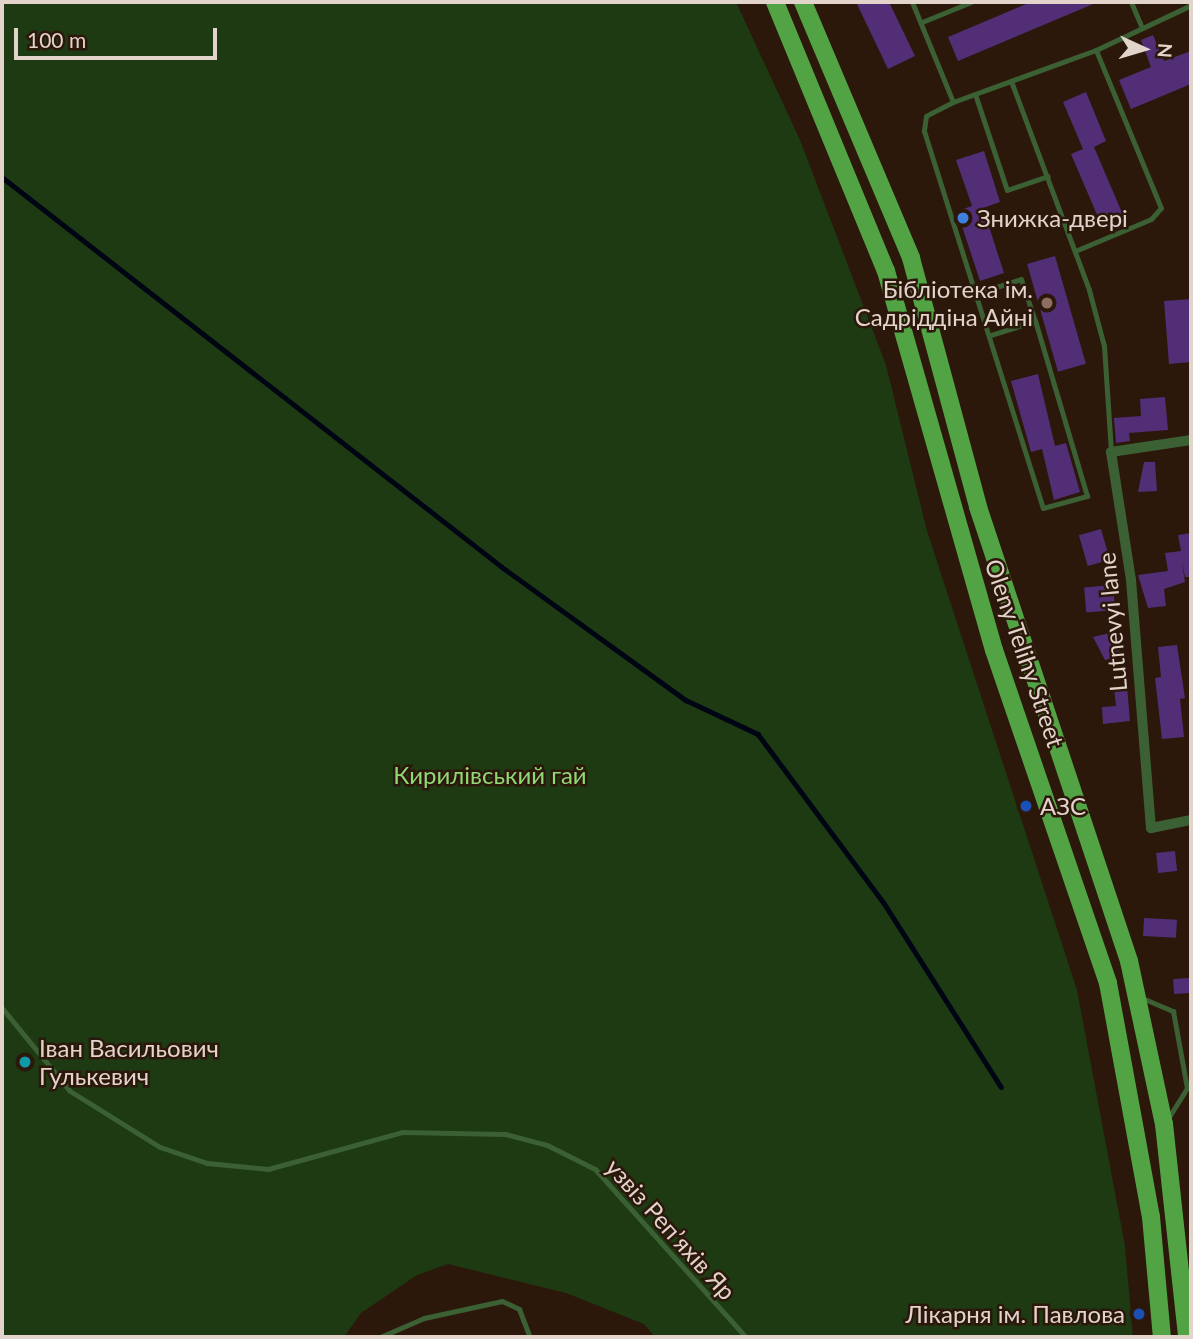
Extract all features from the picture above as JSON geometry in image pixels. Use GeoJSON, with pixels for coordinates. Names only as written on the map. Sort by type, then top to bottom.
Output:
{"type":"FeatureCollection","features":[{"type":"Feature","properties":{"kind":"main road","name":"Oleny Telihy Street"},"geometry":{"type":"LineString","coordinates":[[775,2],[886,271],[994,650],[1108,983],[1144,1166],[1162,1337]]}},
{"type":"Feature","properties":{"kind":"main road","name":"Oleny Telihy Street"},"geometry":{"type":"LineString","coordinates":[[803,2],[911,258],[978,507],[1138,996],[1164,1124],[1187,1337]]}},
{"type":"Feature","properties":{"kind":"street"},"geometry":{"type":"LineString","coordinates":[[1111,453],[1191,439]]}},
{"type":"Feature","properties":{"kind":"street","name":"Lutnevyi lane"},"geometry":{"type":"LineString","coordinates":[[1111,453],[1131,580],[1151,828],[1191,820]]}},
{"type":"Feature","properties":{"kind":"lane"},"geometry":{"type":"LineString","coordinates":[[912,2],[953,102]]}},
{"type":"Feature","properties":{"kind":"lane"},"geometry":{"type":"LineString","coordinates":[[922,22],[971,2]]}},
{"type":"Feature","properties":{"kind":"lane"},"geometry":{"type":"LineString","coordinates":[[1131,2],[1141,25]]}},
{"type":"Feature","properties":{"kind":"lane"},"geometry":{"type":"LineString","coordinates":[[978,293],[1021,279],[1087,496],[1043,508],[978,293],[922,124],[953,102],[1096,50],[1141,25],[1191,5]]}},
{"type":"Feature","properties":{"kind":"lane"},"geometry":{"type":"LineString","coordinates":[[1075,251],[1151,219],[1161,208],[1096,50]]}},
{"type":"Feature","properties":{"kind":"lane"},"geometry":{"type":"LineString","coordinates":[[1011,81],[1075,251],[1104,346],[1111,453]]}},
{"type":"Feature","properties":{"kind":"lane"},"geometry":{"type":"LineString","coordinates":[[975,94],[1007,190],[1048,176]]}},
{"type":"Feature","properties":{"kind":"lane"},"geometry":{"type":"LineString","coordinates":[[991,335],[1035,321]]}},
{"type":"Feature","properties":{"kind":"lane"},"geometry":{"type":"LineString","coordinates":[[1138,996],[1173,1011],[1186,1088],[1164,1124]]}},
{"type":"Feature","properties":{"kind":"lane","name":"узвіз Репʼяхів Яр"},"geometry":{"type":"LineString","coordinates":[[2,1008],[70,1091],[160,1147],[207,1163],[268,1169],[402,1132],[505,1134],[547,1145],[595,1169],[746,1337]]}},
{"type":"Feature","properties":{"kind":"lane"},"geometry":{"type":"LineString","coordinates":[[380,1337],[424,1318],[502,1301],[519,1309],[530,1337]]}},
{"type":"Feature","properties":{"kind":"green space","name":"Кирилівський гай"},"geometry":{"type":"Polygon","coordinates":[[[2,2],[736,2],[800,140],[886,365],[927,531],[1077,990],[1125,1246],[1133,1337],[655,1337],[644,1324],[566,1293],[448,1264],[417,1275],[361,1313],[344,1337],[2,1337],[2,2]]]}},
{"type":"Feature","properties":{"kind":"building"},"geometry":{"type":"Polygon","coordinates":[[[856,2],[889,2],[915,56],[888,69],[856,2]]]}},
{"type":"Feature","properties":{"kind":"building"},"geometry":{"type":"Polygon","coordinates":[[[1031,2],[1098,2],[958,61],[948,37],[1031,2]]]}},
{"type":"Feature","properties":{"kind":"building"},"geometry":{"type":"Polygon","coordinates":[[[1153,35],[1164,61],[1191,51],[1191,84],[1131,109],[1119,80],[1151,67],[1141,40],[1153,35]]]}},
{"type":"Feature","properties":{"kind":"building"},"geometry":{"type":"Polygon","coordinates":[[[1086,92],[1106,141],[1094,147],[1123,215],[1101,224],[1071,154],[1083,149],[1063,102],[1086,92]]]}},
{"type":"Feature","properties":{"kind":"building"},"geometry":{"type":"Polygon","coordinates":[[[984,151],[1000,202],[983,208],[1004,273],[980,281],[957,211],[972,206],[956,160],[984,151]]]}},
{"type":"Feature","properties":{"kind":"building"},"geometry":{"type":"Polygon","coordinates":[[[1055,256],[1086,364],[1058,372],[1027,264],[1055,256]]]}},
{"type":"Feature","properties":{"kind":"building"},"geometry":{"type":"Polygon","coordinates":[[[1191,299],[1191,362],[1169,364],[1164,301],[1191,299]]]}},
{"type":"Feature","properties":{"kind":"building"},"geometry":{"type":"Polygon","coordinates":[[[1038,374],[1055,446],[1066,443],[1080,492],[1054,500],[1042,449],[1031,452],[1011,381],[1038,374]]]}},
{"type":"Feature","properties":{"kind":"building"},"geometry":{"type":"Polygon","coordinates":[[[1165,397],[1168,430],[1129,433],[1130,441],[1116,443],[1114,418],[1141,416],[1140,399],[1165,397]]]}},
{"type":"Feature","properties":{"kind":"building"},"geometry":{"type":"Polygon","coordinates":[[[1144,462],[1155,462],[1157,491],[1138,492],[1144,462]]]}},
{"type":"Feature","properties":{"kind":"building"},"geometry":{"type":"Polygon","coordinates":[[[1101,529],[1110,560],[1088,566],[1079,535],[1101,529]]]}},
{"type":"Feature","properties":{"kind":"building"},"geometry":{"type":"Polygon","coordinates":[[[1191,533],[1191,577],[1185,577],[1182,562],[1185,582],[1164,589],[1166,606],[1148,608],[1138,575],[1168,571],[1165,553],[1181,551],[1178,535],[1191,533]]]}},
{"type":"Feature","properties":{"kind":"building"},"geometry":{"type":"Polygon","coordinates":[[[1113,585],[1115,610],[1086,612],[1084,588],[1113,585]]]}},
{"type":"Feature","properties":{"kind":"building"},"geometry":{"type":"Polygon","coordinates":[[[1114,632],[1121,656],[1105,660],[1093,637],[1114,632]]]}},
{"type":"Feature","properties":{"kind":"building"},"geometry":{"type":"Polygon","coordinates":[[[1177,645],[1185,698],[1180,699],[1184,737],[1162,739],[1155,678],[1161,677],[1158,647],[1177,645]]]}},
{"type":"Feature","properties":{"kind":"building"},"geometry":{"type":"Polygon","coordinates":[[[1127,687],[1130,721],[1103,724],[1102,707],[1116,706],[1114,688],[1127,687]]]}},
{"type":"Feature","properties":{"kind":"building"},"geometry":{"type":"Polygon","coordinates":[[[1175,851],[1177,871],[1158,873],[1156,853],[1175,851]]]}},
{"type":"Feature","properties":{"kind":"building"},"geometry":{"type":"Polygon","coordinates":[[[1144,918],[1177,920],[1176,938],[1143,936],[1144,918]]]}},
{"type":"Feature","properties":{"kind":"building"},"geometry":{"type":"Polygon","coordinates":[[[1189,978],[1190,993],[1174,994],[1173,979],[1189,978]]]}},
{"type":"Feature","properties":{"kind":"waterway"},"geometry":{"type":"LineString","coordinates":[[2,177],[502,567],[686,700],[758,734],[884,903],[1001,1087]]}},
{"type":"Feature","properties":{"kind":"place","name":"Знижка-двері"},"geometry":{"type":"Point","coordinates":[963,218]}},
{"type":"Feature","properties":{"kind":"place","name":"Бібліотека ім. Садріддіна Айні"},"geometry":{"type":"Point","coordinates":[1047,303]}},
{"type":"Feature","properties":{"kind":"place","name":"АЗС"},"geometry":{"type":"Point","coordinates":[1026,806]}},
{"type":"Feature","properties":{"kind":"place","name":"Іван Васильович Гулькевич"},"geometry":{"type":"Point","coordinates":[25,1062]}},
{"type":"Feature","properties":{"kind":"place","name":"Лікарня ім. Павлова"},"geometry":{"type":"Point","coordinates":[1139,1314]}}]}
